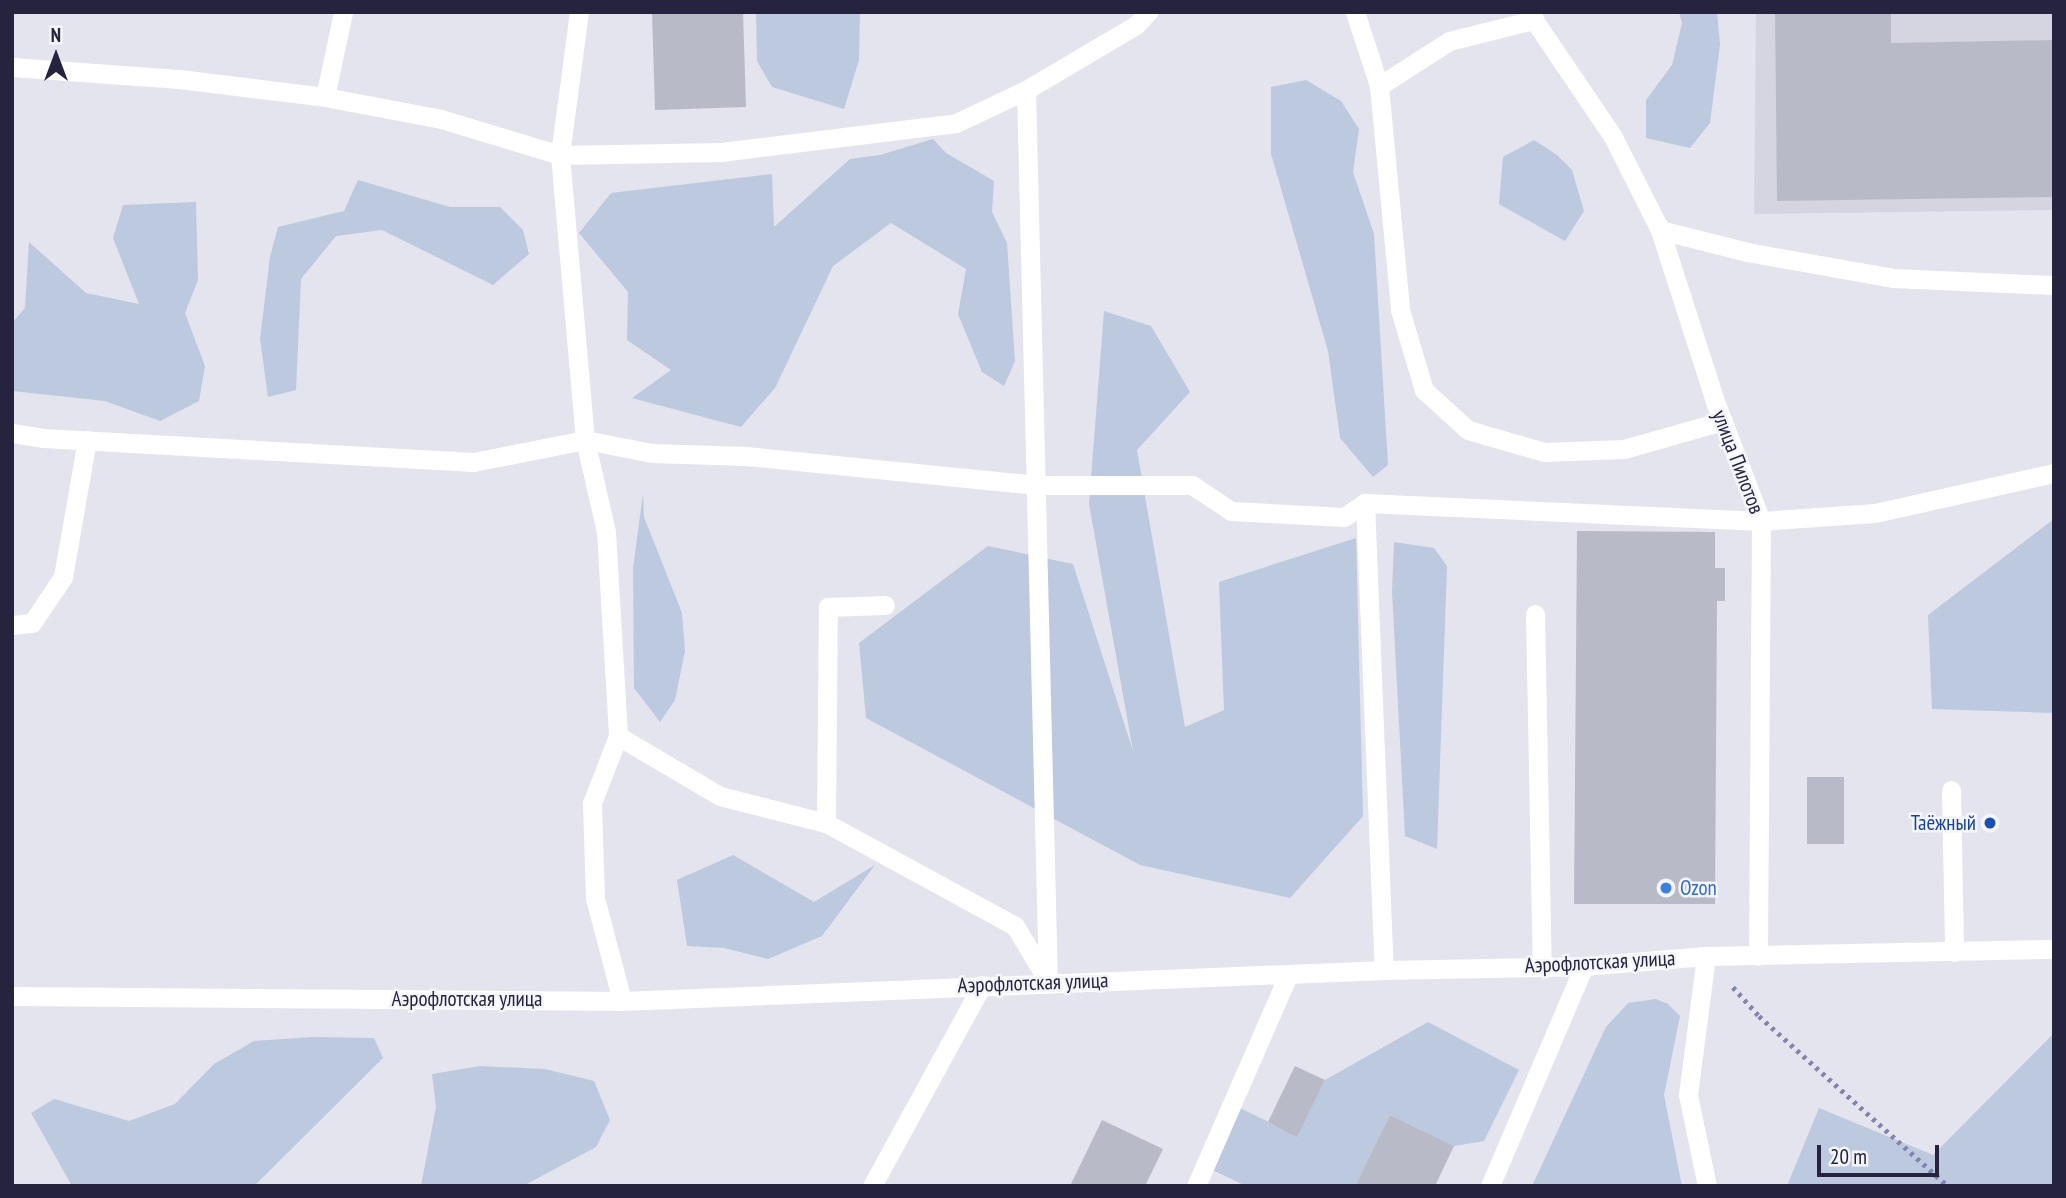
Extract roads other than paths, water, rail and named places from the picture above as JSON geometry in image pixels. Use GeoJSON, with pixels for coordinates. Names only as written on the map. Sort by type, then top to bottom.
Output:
{"type":"FeatureCollection","features":[{"type":"Feature","properties":{"kind":"street"},"geometry":{"type":"LineString","coordinates":[[325,97],[343,12]]}},
{"type":"Feature","properties":{"kind":"street"},"geometry":{"type":"LineString","coordinates":[[579,12],[559,155],[585,440],[606,532],[618,736],[592,803],[594,898],[622,1001]]}},
{"type":"Feature","properties":{"kind":"street"},"geometry":{"type":"LineString","coordinates":[[12,67],[179,79],[325,97],[441,119],[559,155],[721,152],[957,123],[1026,90],[1136,25],[1148,12]]}},
{"type":"Feature","properties":{"kind":"street"},"geometry":{"type":"LineString","coordinates":[[1355,12],[1379,86],[1400,310],[1424,390],[1468,430],[1544,452],[1624,449],[1723,421]]}},
{"type":"Feature","properties":{"kind":"street"},"geometry":{"type":"LineString","coordinates":[[1379,86],[1449,41],[1529,15]]}},
{"type":"Feature","properties":{"kind":"street","name":"улица Пилотов"},"geometry":{"type":"LineString","coordinates":[[1529,15],[1612,135],[1660,229],[1723,421],[1760,521],[1758,956]]}},
{"type":"Feature","properties":{"kind":"street"},"geometry":{"type":"LineString","coordinates":[[1026,90],[1048,982]]}},
{"type":"Feature","properties":{"kind":"street"},"geometry":{"type":"LineString","coordinates":[[1660,229],[1747,252],[1893,278],[2054,285]]}},
{"type":"Feature","properties":{"kind":"street"},"geometry":{"type":"LineString","coordinates":[[12,433],[87,440],[473,463],[585,440],[652,453],[746,456],[1037,485],[1192,485],[1231,511],[1344,517],[1365,503],[1760,521],[1875,513],[2054,473]]}},
{"type":"Feature","properties":{"kind":"street"},"geometry":{"type":"LineString","coordinates":[[12,625],[32,623],[63,577],[87,440]]}},
{"type":"Feature","properties":{"kind":"street"},"geometry":{"type":"LineString","coordinates":[[1365,503],[1384,970]]}},
{"type":"Feature","properties":{"kind":"street"},"geometry":{"type":"LineString","coordinates":[[826,823],[828,607],[886,606]]}},
{"type":"Feature","properties":{"kind":"street"},"geometry":{"type":"LineString","coordinates":[[1535,614],[1542,967]]}},
{"type":"Feature","properties":{"kind":"street"},"geometry":{"type":"LineString","coordinates":[[618,736],[720,796],[826,823],[1015,926],[1048,982]]}},
{"type":"Feature","properties":{"kind":"street"},"geometry":{"type":"LineString","coordinates":[[1951,790],[1954,952]]}},
{"type":"Feature","properties":{"kind":"street","name":"Аэрофлотская улица"},"geometry":{"type":"LineString","coordinates":[[12,996],[622,1001],[1048,982],[1584,966],[1706,956],[2054,949]]}},
{"type":"Feature","properties":{"kind":"street"},"geometry":{"type":"LineString","coordinates":[[1706,956],[1688,1095],[1707,1186]]}},
{"type":"Feature","properties":{"kind":"street"},"geometry":{"type":"LineString","coordinates":[[1490,1186],[1584,966]]}},
{"type":"Feature","properties":{"kind":"street"},"geometry":{"type":"LineString","coordinates":[[1196,1186],[1288,975]]}},
{"type":"Feature","properties":{"kind":"street"},"geometry":{"type":"LineString","coordinates":[[872,1186],[982,985]]}},
{"type":"Feature","properties":{"kind":"place","name":"Таёжный"},"geometry":{"type":"Point","coordinates":[1990,823]}},
{"type":"Feature","properties":{"kind":"place","name":"Ozon"},"geometry":{"type":"Point","coordinates":[1666,888]}}]}
